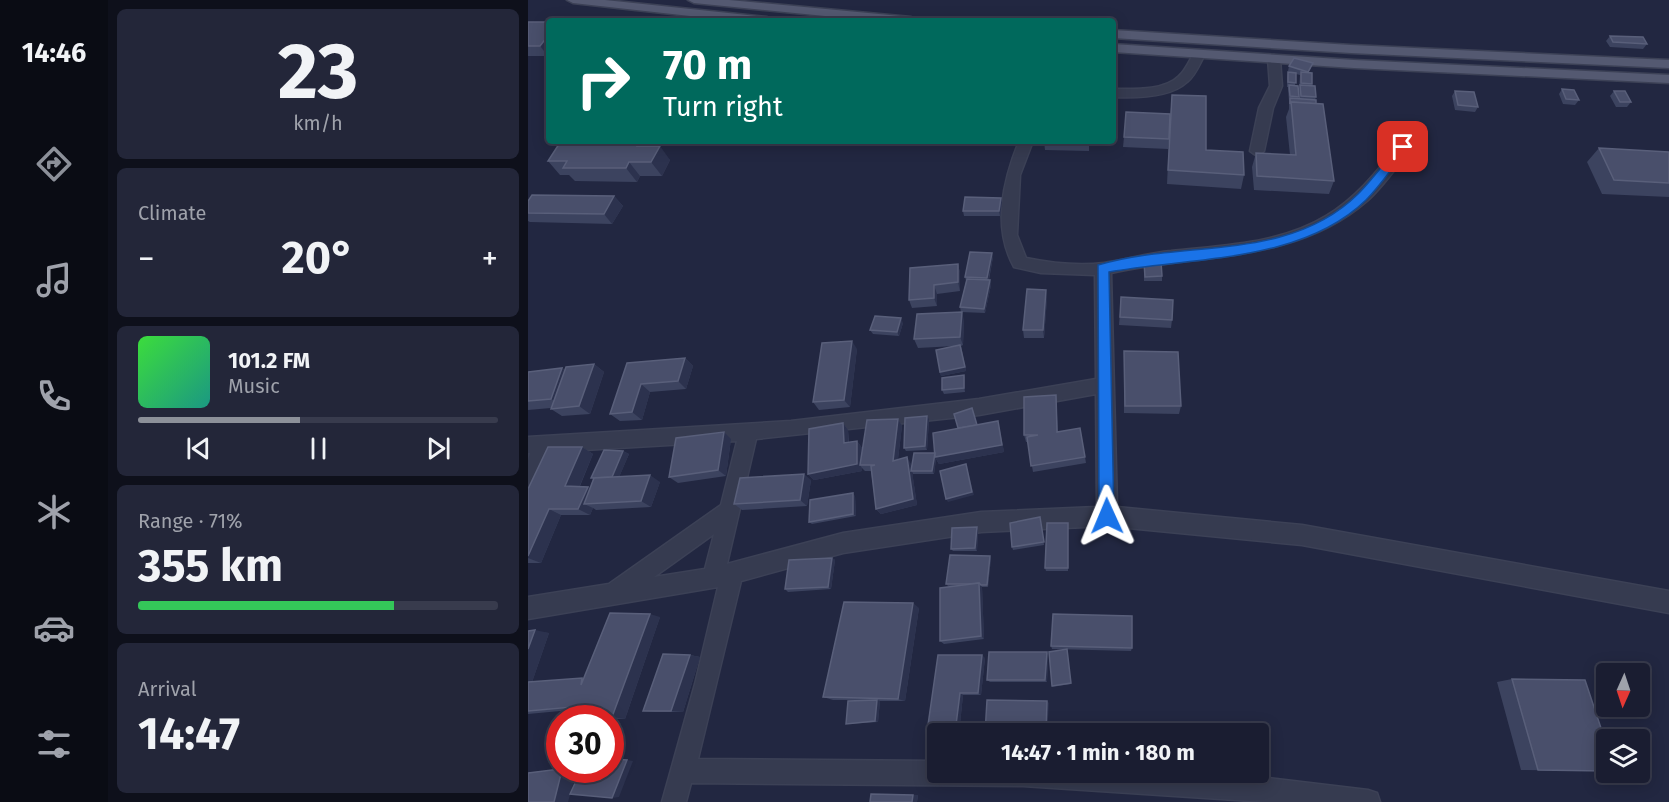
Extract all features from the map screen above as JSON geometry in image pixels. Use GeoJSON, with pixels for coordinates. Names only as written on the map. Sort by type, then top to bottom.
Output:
{"type":"FeatureCollection","features":[{"type":"Feature","properties":{"kind":"main road"},"geometry":{"type":"LineString","coordinates":[[573,0],[739,18]]}},
{"type":"Feature","properties":{"kind":"main road"},"geometry":{"type":"LineString","coordinates":[[694,0],[880,18]]}},
{"type":"Feature","properties":{"kind":"main road"},"geometry":{"type":"LineString","coordinates":[[1116,34],[1351,50],[1669,64]]}},
{"type":"Feature","properties":{"kind":"main road"},"geometry":{"type":"LineString","coordinates":[[1116,48],[1274,59],[1669,79]]}},
{"type":"Feature","properties":{"kind":"street"},"geometry":{"type":"LineString","coordinates":[[1116,93],[1127,94],[1161,88],[1184,80],[1199,54]]}},
{"type":"Feature","properties":{"kind":"street"},"geometry":{"type":"LineString","coordinates":[[1257,151],[1266,108],[1276,86],[1274,59]]}},
{"type":"Feature","properties":{"kind":"street"},"geometry":{"type":"LineString","coordinates":[[1025,144],[1013,175],[1009,235],[1020,262],[1041,267],[1103,269],[1146,261],[1242,250],[1305,233],[1334,218],[1362,197],[1417,131]]}},
{"type":"Feature","properties":{"kind":"street"},"geometry":{"type":"LineString","coordinates":[[1103,269],[1107,516]]}},
{"type":"Feature","properties":{"kind":"street"},"geometry":{"type":"LineString","coordinates":[[528,489],[535,445],[791,429],[944,412],[1034,399],[1105,385]]}},
{"type":"Feature","properties":{"kind":"street"},"geometry":{"type":"LineString","coordinates":[[674,802],[706,684],[730,510],[750,431]]}},
{"type":"Feature","properties":{"kind":"street"},"geometry":{"type":"LineString","coordinates":[[612,595],[730,510]]}},
{"type":"Feature","properties":{"kind":"street"},"geometry":{"type":"LineString","coordinates":[[528,608],[722,576],[843,543],[981,522],[1107,516],[1302,534],[1669,602]]}},
{"type":"Feature","properties":{"kind":"street"},"geometry":{"type":"LineString","coordinates":[[682,771],[1023,774],[1368,802]]}},
{"type":"Feature","properties":{"kind":"building"},"geometry":{"type":"Polygon","coordinates":[[[528,22],[546,22],[546,38],[540,46],[528,46],[528,22]]]}},
{"type":"Feature","properties":{"kind":"building"},"geometry":{"type":"Polygon","coordinates":[[[1610,36],[1643,37],[1647,44],[1613,42],[1610,36]]]}},
{"type":"Feature","properties":{"kind":"building"},"geometry":{"type":"Polygon","coordinates":[[[1294,58],[1313,63],[1308,72],[1289,66],[1294,58]]]}},
{"type":"Feature","properties":{"kind":"building"},"geometry":{"type":"Polygon","coordinates":[[[1288,72],[1296,73],[1296,83],[1288,82],[1288,72]]]}},
{"type":"Feature","properties":{"kind":"building"},"geometry":{"type":"Polygon","coordinates":[[[1301,72],[1312,73],[1312,84],[1301,83],[1301,72]]]}},
{"type":"Feature","properties":{"kind":"building"},"geometry":{"type":"Polygon","coordinates":[[[1289,85],[1298,86],[1299,97],[1290,96],[1289,85]]]}},
{"type":"Feature","properties":{"kind":"building"},"geometry":{"type":"Polygon","coordinates":[[[1300,85],[1315,86],[1316,97],[1301,96],[1300,85]]]}},
{"type":"Feature","properties":{"kind":"building"},"geometry":{"type":"Polygon","coordinates":[[[1562,89],[1574,90],[1579,100],[1566,99],[1562,89]]]}},
{"type":"Feature","properties":{"kind":"building"},"geometry":{"type":"Polygon","coordinates":[[[1455,91],[1474,92],[1478,107],[1458,105],[1455,91]]]}},
{"type":"Feature","properties":{"kind":"building"},"geometry":{"type":"Polygon","coordinates":[[[1614,91],[1625,91],[1631,102],[1620,102],[1614,91]]]}},
{"type":"Feature","properties":{"kind":"building"},"geometry":{"type":"Polygon","coordinates":[[[1172,95],[1206,96],[1206,150],[1243,152],[1244,175],[1168,170],[1172,95]]]}},
{"type":"Feature","properties":{"kind":"building"},"geometry":{"type":"Polygon","coordinates":[[[1290,98],[1316,100],[1316,104],[1291,102],[1290,104],[1290,98]]]}},
{"type":"Feature","properties":{"kind":"building"},"geometry":{"type":"Polygon","coordinates":[[[1291,102],[1323,104],[1334,181],[1257,176],[1256,153],[1296,155],[1291,102]]]}},
{"type":"Feature","properties":{"kind":"building"},"geometry":{"type":"Polygon","coordinates":[[[1126,112],[1170,114],[1169,139],[1124,137],[1126,112]]]}},
{"type":"Feature","properties":{"kind":"building"},"geometry":{"type":"Polygon","coordinates":[[[559,144],[660,146],[651,162],[629,162],[626,168],[563,168],[567,161],[548,161],[559,144]]]}},
{"type":"Feature","properties":{"kind":"building"},"geometry":{"type":"Polygon","coordinates":[[[1599,148],[1669,152],[1669,183],[1614,180],[1599,148]]]}},
{"type":"Feature","properties":{"kind":"building"},"geometry":{"type":"Polygon","coordinates":[[[532,195],[614,196],[604,214],[528,213],[528,201],[532,195]]]}},
{"type":"Feature","properties":{"kind":"building"},"geometry":{"type":"Polygon","coordinates":[[[965,197],[1001,198],[999,211],[963,211],[965,197]]]}},
{"type":"Feature","properties":{"kind":"building"},"geometry":{"type":"Polygon","coordinates":[[[970,252],[992,253],[987,278],[965,277],[970,252]]]}},
{"type":"Feature","properties":{"kind":"building"},"geometry":{"type":"Polygon","coordinates":[[[1144,262],[1161,262],[1162,276],[1145,277],[1144,262]]]}},
{"type":"Feature","properties":{"kind":"building"},"geometry":{"type":"Polygon","coordinates":[[[958,264],[958,282],[934,285],[934,298],[909,300],[910,268],[958,264]]]}},
{"type":"Feature","properties":{"kind":"building"},"geometry":{"type":"Polygon","coordinates":[[[967,279],[990,280],[984,309],[960,307],[967,279]]]}},
{"type":"Feature","properties":{"kind":"building"},"geometry":{"type":"Polygon","coordinates":[[[1027,289],[1046,290],[1043,330],[1023,330],[1027,289]]]}},
{"type":"Feature","properties":{"kind":"building"},"geometry":{"type":"Polygon","coordinates":[[[1121,297],[1173,300],[1172,320],[1120,317],[1121,297]]]}},
{"type":"Feature","properties":{"kind":"building"},"geometry":{"type":"Polygon","coordinates":[[[962,312],[960,337],[914,339],[917,314],[962,312]]]}},
{"type":"Feature","properties":{"kind":"building"},"geometry":{"type":"Polygon","coordinates":[[[875,316],[901,318],[897,332],[870,330],[875,316]]]}},
{"type":"Feature","properties":{"kind":"building"},"geometry":{"type":"Polygon","coordinates":[[[852,341],[844,400],[813,402],[822,343],[852,341]]]}},
{"type":"Feature","properties":{"kind":"building"},"geometry":{"type":"Polygon","coordinates":[[[960,345],[965,367],[940,372],[936,350],[960,345]]]}},
{"type":"Feature","properties":{"kind":"building"},"geometry":{"type":"Polygon","coordinates":[[[1124,351],[1178,352],[1181,406],[1125,406],[1124,351]]]}},
{"type":"Feature","properties":{"kind":"building"},"geometry":{"type":"Polygon","coordinates":[[[685,358],[678,381],[641,384],[632,412],[610,414],[627,363],[685,358]]]}},
{"type":"Feature","properties":{"kind":"building"},"geometry":{"type":"Polygon","coordinates":[[[594,364],[579,406],[551,409],[566,367],[594,364]]]}},
{"type":"Feature","properties":{"kind":"building"},"geometry":{"type":"Polygon","coordinates":[[[562,368],[551,399],[528,401],[528,372],[562,368]]]}},
{"type":"Feature","properties":{"kind":"building"},"geometry":{"type":"Polygon","coordinates":[[[964,375],[964,388],[942,390],[942,378],[964,375]]]}},
{"type":"Feature","properties":{"kind":"building"},"geometry":{"type":"Polygon","coordinates":[[[1056,395],[1057,432],[1080,428],[1085,457],[1031,466],[1027,437],[1038,435],[1024,435],[1024,397],[1056,395]]]}},
{"type":"Feature","properties":{"kind":"building"},"geometry":{"type":"Polygon","coordinates":[[[972,408],[977,425],[958,428],[954,414],[972,408]]]}},
{"type":"Feature","properties":{"kind":"building"},"geometry":{"type":"Polygon","coordinates":[[[927,416],[925,446],[904,448],[905,418],[927,416]]]}},
{"type":"Feature","properties":{"kind":"building"},"geometry":{"type":"Polygon","coordinates":[[[898,419],[893,461],[907,457],[913,499],[876,509],[871,466],[875,465],[860,465],[867,420],[898,419]]]}},
{"type":"Feature","properties":{"kind":"building"},"geometry":{"type":"Polygon","coordinates":[[[998,421],[1002,445],[935,457],[933,433],[998,421]]]}},
{"type":"Feature","properties":{"kind":"building"},"geometry":{"type":"Polygon","coordinates":[[[843,423],[844,443],[857,441],[857,464],[808,474],[809,429],[843,423]]]}},
{"type":"Feature","properties":{"kind":"building"},"geometry":{"type":"Polygon","coordinates":[[[724,432],[718,470],[669,477],[676,438],[724,432]]]}},
{"type":"Feature","properties":{"kind":"building"},"geometry":{"type":"Polygon","coordinates":[[[548,447],[582,447],[565,486],[588,487],[578,509],[549,509],[528,556],[528,489],[548,447]]]}},
{"type":"Feature","properties":{"kind":"building"},"geometry":{"type":"Polygon","coordinates":[[[604,450],[623,451],[612,477],[591,478],[604,450]]]}},
{"type":"Feature","properties":{"kind":"building"},"geometry":{"type":"Polygon","coordinates":[[[914,453],[935,453],[932,471],[911,471],[914,453]]]}},
{"type":"Feature","properties":{"kind":"building"},"geometry":{"type":"Polygon","coordinates":[[[966,464],[972,492],[946,499],[940,471],[966,464]]]}},
{"type":"Feature","properties":{"kind":"building"},"geometry":{"type":"Polygon","coordinates":[[[804,474],[800,500],[734,504],[740,478],[804,474]]]}},
{"type":"Feature","properties":{"kind":"building"},"geometry":{"type":"Polygon","coordinates":[[[650,475],[641,501],[584,504],[594,478],[650,475]]]}},
{"type":"Feature","properties":{"kind":"building"},"geometry":{"type":"Polygon","coordinates":[[[853,493],[853,514],[809,522],[810,500],[853,493]]]}},
{"type":"Feature","properties":{"kind":"building"},"geometry":{"type":"Polygon","coordinates":[[[1040,517],[1044,542],[1012,547],[1010,523],[1040,517]]]}},
{"type":"Feature","properties":{"kind":"building"},"geometry":{"type":"Polygon","coordinates":[[[1047,523],[1068,523],[1068,568],[1045,568],[1047,523]]]}},
{"type":"Feature","properties":{"kind":"building"},"geometry":{"type":"Polygon","coordinates":[[[977,527],[975,548],[951,549],[952,528],[977,527]]]}},
{"type":"Feature","properties":{"kind":"building"},"geometry":{"type":"Polygon","coordinates":[[[950,555],[990,556],[987,585],[979,583],[946,584],[950,555]]]}},
{"type":"Feature","properties":{"kind":"building"},"geometry":{"type":"Polygon","coordinates":[[[832,558],[828,587],[785,589],[789,560],[832,558]]]}},
{"type":"Feature","properties":{"kind":"building"},"geometry":{"type":"Polygon","coordinates":[[[979,583],[981,636],[940,641],[940,588],[979,583]]]}},
{"type":"Feature","properties":{"kind":"building"},"geometry":{"type":"Polygon","coordinates":[[[844,602],[913,603],[898,699],[823,697],[844,602]]]}},
{"type":"Feature","properties":{"kind":"building"},"geometry":{"type":"Polygon","coordinates":[[[610,613],[650,614],[616,705],[546,705],[546,709],[528,711],[528,682],[582,678],[581,685],[610,613]]]}},
{"type":"Feature","properties":{"kind":"building"},"geometry":{"type":"Polygon","coordinates":[[[1053,614],[1132,616],[1132,648],[1051,646],[1053,614]]]}},
{"type":"Feature","properties":{"kind":"building"},"geometry":{"type":"Polygon","coordinates":[[[535,630],[528,649],[528,631],[535,630]]]}},
{"type":"Feature","properties":{"kind":"building"},"geometry":{"type":"Polygon","coordinates":[[[1067,649],[1071,683],[1052,686],[1049,652],[1067,649]]]}},
{"type":"Feature","properties":{"kind":"building"},"geometry":{"type":"Polygon","coordinates":[[[989,652],[1047,652],[1045,680],[987,680],[989,652]]]}},
{"type":"Feature","properties":{"kind":"building"},"geometry":{"type":"Polygon","coordinates":[[[663,654],[690,655],[671,711],[643,711],[663,654]]]}},
{"type":"Feature","properties":{"kind":"building"},"geometry":{"type":"Polygon","coordinates":[[[938,655],[982,655],[978,693],[960,693],[956,723],[928,723],[938,655]]]}},
{"type":"Feature","properties":{"kind":"building"},"geometry":{"type":"Polygon","coordinates":[[[1512,679],[1585,680],[1601,729],[1596,729],[1596,771],[1538,770],[1512,679]]]}},
{"type":"Feature","properties":{"kind":"building"},"geometry":{"type":"Polygon","coordinates":[[[877,700],[875,721],[846,724],[848,701],[877,700]]]}},
{"type":"Feature","properties":{"kind":"building"},"geometry":{"type":"Polygon","coordinates":[[[987,700],[1047,701],[1046,723],[986,723],[987,700]]]}},
{"type":"Feature","properties":{"kind":"building"},"geometry":{"type":"Polygon","coordinates":[[[546,771],[546,783],[559,783],[554,802],[528,802],[528,773],[546,771]]]}},
{"type":"Feature","properties":{"kind":"building"},"geometry":{"type":"Polygon","coordinates":[[[575,783],[618,783],[612,798],[570,794],[575,783]]]}},
{"type":"Feature","properties":{"kind":"building"},"geometry":{"type":"Polygon","coordinates":[[[871,794],[913,795],[912,802],[870,802],[871,794]]]}},
{"type":"Feature","properties":{"kind":"route"},"geometry":{"type":"LineString","coordinates":[[1107,516],[1103,269],[1146,261],[1242,250],[1305,233],[1334,218],[1362,197],[1403,147]]}}]}
